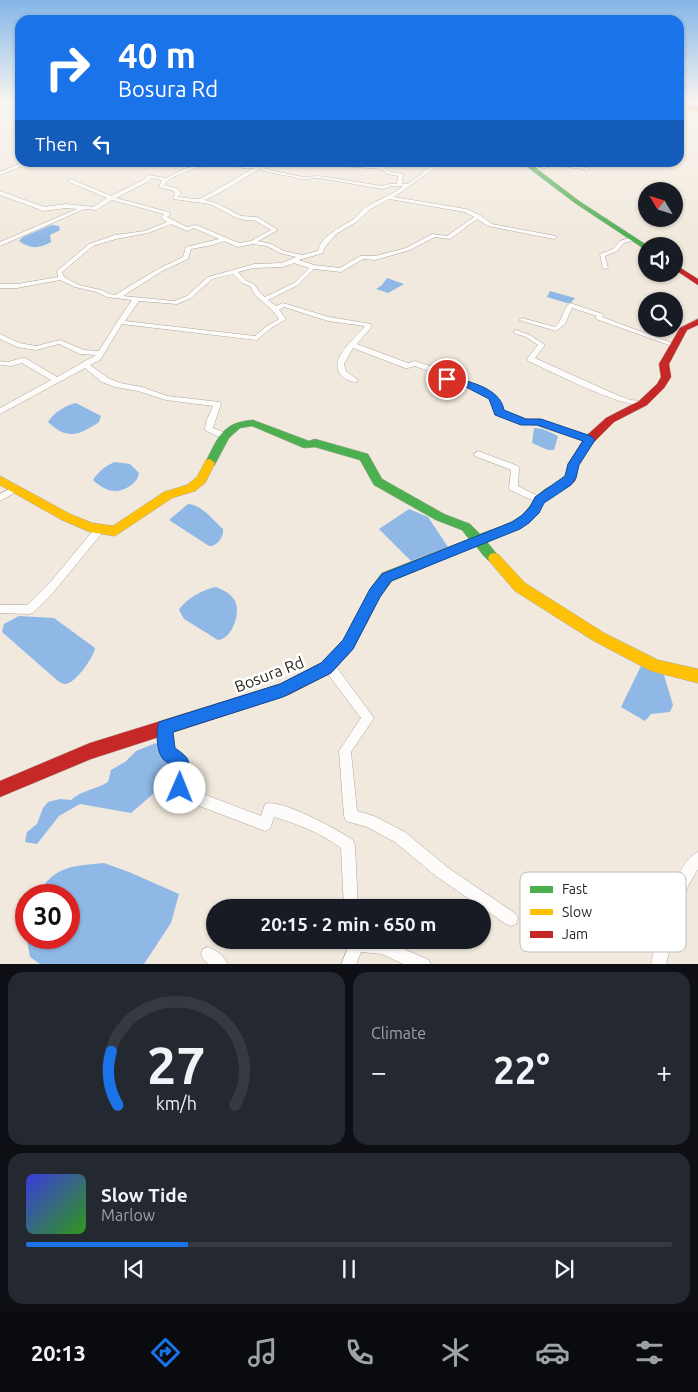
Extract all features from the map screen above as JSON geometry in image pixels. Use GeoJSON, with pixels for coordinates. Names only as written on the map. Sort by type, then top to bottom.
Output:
{"type":"FeatureCollection","features":[{"type":"Feature","properties":{"kind":"main road"},"geometry":{"type":"LineString","coordinates":[[532,167],[577,202],[638,243]]}},
{"type":"Feature","properties":{"kind":"main road"},"geometry":{"type":"LineString","coordinates":[[683,272],[698,283]]}},
{"type":"Feature","properties":{"kind":"main road","name":"Bosura Rd"},"geometry":{"type":"LineString","coordinates":[[0,789],[90,751],[283,690],[328,665],[348,645],[375,593],[387,577],[516,525],[525,520],[535,509],[539,500],[567,482],[574,464],[589,440],[610,420],[643,403],[661,386],[666,377],[664,364],[674,345],[684,328],[698,322]]}},
{"type":"Feature","properties":{"kind":"main road"},"geometry":{"type":"LineString","coordinates":[[0,480],[52,511],[99,530],[115,531],[168,494],[196,485],[201,480],[225,436],[236,426],[253,423],[308,445],[315,443],[364,457],[378,482],[440,517],[466,527],[479,539],[494,560],[520,587],[583,627],[656,666],[698,676]]}},
{"type":"Feature","properties":{"kind":"street"},"geometry":{"type":"LineString","coordinates":[[0,174],[17,167]]}},
{"type":"Feature","properties":{"kind":"street"},"geometry":{"type":"LineString","coordinates":[[71,181],[111,198],[166,213],[164,217],[171,222],[188,229],[194,226],[222,240],[241,246],[275,230],[255,218],[247,220],[228,214],[211,203],[175,198],[178,193],[176,190],[161,186],[164,181],[196,167]]}},
{"type":"Feature","properties":{"kind":"street"},"geometry":{"type":"LineString","coordinates":[[240,167],[263,168],[268,171],[303,178],[320,177],[384,188],[408,185]]}},
{"type":"Feature","properties":{"kind":"street"},"geometry":{"type":"LineString","coordinates":[[369,167],[383,168],[390,173],[401,175],[399,185]]}},
{"type":"Feature","properties":{"kind":"street"},"geometry":{"type":"LineString","coordinates":[[0,286],[17,286],[61,278],[77,286],[99,290],[116,297],[176,303],[183,301],[210,278],[254,266],[283,265],[321,252],[322,247],[334,233],[356,220],[367,209],[390,198],[434,167]]}},
{"type":"Feature","properties":{"kind":"street"},"geometry":{"type":"LineString","coordinates":[[536,170],[545,167]]}},
{"type":"Feature","properties":{"kind":"street"},"geometry":{"type":"LineString","coordinates":[[580,167],[588,169]]}},
{"type":"Feature","properties":{"kind":"street"},"geometry":{"type":"LineString","coordinates":[[198,201],[222,190],[252,170],[263,168]]}},
{"type":"Feature","properties":{"kind":"street"},"geometry":{"type":"LineString","coordinates":[[0,193],[44,209],[66,206],[94,209],[111,198],[146,181],[150,176],[164,181]]}},
{"type":"Feature","properties":{"kind":"street"},"geometry":{"type":"LineString","coordinates":[[390,198],[466,211],[478,216],[490,225],[554,237]]}},
{"type":"Feature","properties":{"kind":"street"},"geometry":{"type":"LineString","coordinates":[[0,244],[84,208]]}},
{"type":"Feature","properties":{"kind":"street"},"geometry":{"type":"LineString","coordinates":[[295,261],[313,267],[345,269],[362,257],[375,258],[408,249],[434,235],[448,238],[478,216]]}},
{"type":"Feature","properties":{"kind":"street"},"geometry":{"type":"LineString","coordinates":[[61,278],[59,272],[91,245],[116,237],[146,232],[171,222]]}},
{"type":"Feature","properties":{"kind":"street"},"geometry":{"type":"LineString","coordinates":[[605,268],[602,255],[614,250],[622,242],[632,239]]}},
{"type":"Feature","properties":{"kind":"street"},"geometry":{"type":"LineString","coordinates":[[116,297],[160,270],[186,258],[188,248],[214,244],[222,240]]}},
{"type":"Feature","properties":{"kind":"street"},"geometry":{"type":"LineString","coordinates":[[253,242],[269,245],[282,252],[302,257]]}},
{"type":"Feature","properties":{"kind":"street"},"geometry":{"type":"LineString","coordinates":[[264,300],[296,284],[313,267]]}},
{"type":"Feature","properties":{"kind":"street"},"geometry":{"type":"LineString","coordinates":[[120,322],[257,338],[269,326],[283,319],[252,285],[244,282],[234,271]]}},
{"type":"Feature","properties":{"kind":"street"},"geometry":{"type":"LineString","coordinates":[[0,411],[97,358],[137,299]]}},
{"type":"Feature","properties":{"kind":"street"},"geometry":{"type":"LineString","coordinates":[[275,309],[283,305],[328,319],[369,325],[352,345],[340,364],[340,370],[344,375],[354,380]]}},
{"type":"Feature","properties":{"kind":"street"},"geometry":{"type":"LineString","coordinates":[[522,320],[556,329],[563,323],[570,305],[601,315],[598,318],[674,345]]}},
{"type":"Feature","properties":{"kind":"street"},"geometry":{"type":"LineString","coordinates":[[516,332],[541,343],[540,348],[530,358],[607,394],[629,402],[643,403]]}},
{"type":"Feature","properties":{"kind":"street"},"geometry":{"type":"LineString","coordinates":[[0,336],[17,345],[36,348],[60,342],[83,352],[101,353]]}},
{"type":"Feature","properties":{"kind":"street"},"geometry":{"type":"LineString","coordinates":[[352,345],[408,366],[415,363],[439,372],[436,375],[467,384],[494,398],[499,412],[528,423],[537,422],[589,440]]}},
{"type":"Feature","properties":{"kind":"street"},"geometry":{"type":"LineString","coordinates":[[0,363],[15,364],[22,360],[57,380]]}},
{"type":"Feature","properties":{"kind":"street"},"geometry":{"type":"LineString","coordinates":[[85,364],[105,380],[118,385],[139,389],[154,396],[217,404],[216,411],[209,422],[209,429],[225,436]]}},
{"type":"Feature","properties":{"kind":"street"},"geometry":{"type":"LineString","coordinates":[[478,454],[494,458],[504,465],[515,468],[513,488],[539,500]]}},
{"type":"Feature","properties":{"kind":"street"},"geometry":{"type":"LineString","coordinates":[[0,498],[15,489]]}},
{"type":"Feature","properties":{"kind":"street"},"geometry":{"type":"LineString","coordinates":[[0,609],[29,610],[45,596],[99,530]]}},
{"type":"Feature","properties":{"kind":"street"},"geometry":{"type":"LineString","coordinates":[[328,665],[368,718],[345,751],[352,816],[368,821],[400,837],[442,872],[511,919]]}},
{"type":"Feature","properties":{"kind":"street"},"geometry":{"type":"LineString","coordinates":[[165,727],[167,752],[181,763],[180,788],[186,794],[265,824],[270,809],[297,817],[324,829],[348,845],[351,899]]}},
{"type":"Feature","properties":{"kind":"street"},"geometry":{"type":"LineString","coordinates":[[686,874],[698,859]]}},
{"type":"Feature","properties":{"kind":"street"},"geometry":{"type":"LineString","coordinates":[[348,964],[353,949]]}},
{"type":"Feature","properties":{"kind":"street"},"geometry":{"type":"LineString","coordinates":[[387,949],[424,964]]}},
{"type":"Feature","properties":{"kind":"street"},"geometry":{"type":"LineString","coordinates":[[208,954],[221,964]]}},
{"type":"Feature","properties":{"kind":"water"},"geometry":{"type":"Polygon","coordinates":[[[51,225],[59,226],[60,230],[50,235],[51,242],[47,244],[31,247],[19,241],[23,237],[51,225]]]}},
{"type":"Feature","properties":{"kind":"water"},"geometry":{"type":"Polygon","coordinates":[[[387,278],[404,284],[388,293],[376,289],[387,278]]]}},
{"type":"Feature","properties":{"kind":"water"},"geometry":{"type":"Polygon","coordinates":[[[550,291],[575,298],[570,304],[547,297],[550,291]]]}},
{"type":"Feature","properties":{"kind":"water"},"geometry":{"type":"Polygon","coordinates":[[[76,403],[101,416],[99,422],[79,433],[67,434],[61,432],[48,422],[60,410],[76,403]]]}},
{"type":"Feature","properties":{"kind":"water"},"geometry":{"type":"Polygon","coordinates":[[[534,428],[543,429],[558,436],[554,450],[548,450],[532,443],[534,428]]]}},
{"type":"Feature","properties":{"kind":"water"},"geometry":{"type":"Polygon","coordinates":[[[115,462],[130,464],[139,473],[136,480],[130,486],[115,491],[102,487],[93,480],[102,469],[115,462]]]}},
{"type":"Feature","properties":{"kind":"water"},"geometry":{"type":"Polygon","coordinates":[[[188,504],[198,507],[223,529],[219,541],[215,545],[209,546],[169,520],[188,504]]]}},
{"type":"Feature","properties":{"kind":"water"},"geometry":{"type":"Polygon","coordinates":[[[409,509],[428,517],[448,547],[411,561],[379,529],[409,509]]]}},
{"type":"Feature","properties":{"kind":"water"},"geometry":{"type":"Polygon","coordinates":[[[216,587],[227,592],[237,606],[234,625],[223,639],[218,640],[184,619],[179,610],[195,595],[216,587]]]}},
{"type":"Feature","properties":{"kind":"water"},"geometry":{"type":"Polygon","coordinates":[[[19,616],[54,618],[95,648],[88,663],[74,680],[65,684],[58,681],[2,632],[4,624],[19,616]]]}},
{"type":"Feature","properties":{"kind":"water"},"geometry":{"type":"Polygon","coordinates":[[[641,666],[664,675],[673,705],[670,712],[651,714],[645,721],[621,707],[641,666]]]}},
{"type":"Feature","properties":{"kind":"water"},"geometry":{"type":"Polygon","coordinates":[[[156,743],[173,764],[174,776],[131,813],[80,804],[59,816],[37,844],[25,842],[27,832],[37,824],[43,808],[48,802],[60,799],[71,800],[108,782],[111,770],[125,762],[136,751],[156,743]]]}},
{"type":"Feature","properties":{"kind":"water"},"geometry":{"type":"Polygon","coordinates":[[[104,863],[179,894],[171,923],[144,964],[40,964],[30,957],[29,949],[80,949],[80,884],[45,884],[58,872],[84,865],[104,863]]]}},
{"type":"Feature","properties":{"kind":"traffic: fast"},"geometry":{"type":"LineString","coordinates":[[531,167],[577,202],[638,243]]}},
{"type":"Feature","properties":{"kind":"traffic: fast"},"geometry":{"type":"LineString","coordinates":[[210,463],[225,436],[236,426],[253,423],[308,445],[315,443],[364,457],[378,482],[440,517],[466,527],[494,558]]}},
{"type":"Feature","properties":{"kind":"traffic: fast"},"geometry":{"type":"LineString","coordinates":[[361,620],[375,593],[387,577],[516,525],[527,517],[540,499],[556,489]]}},
{"type":"Feature","properties":{"kind":"traffic: slow"},"geometry":{"type":"LineString","coordinates":[[0,480],[66,517],[90,527],[115,531],[168,495],[191,488],[201,480],[210,463]]}},
{"type":"Feature","properties":{"kind":"traffic: slow"},"geometry":{"type":"LineString","coordinates":[[494,558],[520,587],[599,637],[656,666],[698,676]]}},
{"type":"Feature","properties":{"kind":"traffic: jam"},"geometry":{"type":"LineString","coordinates":[[683,272],[698,283]]}},
{"type":"Feature","properties":{"kind":"traffic: jam"},"geometry":{"type":"LineString","coordinates":[[556,489],[571,478],[573,464],[589,440],[610,420],[643,403],[661,386],[666,377],[664,364],[684,328],[698,322]]}},
{"type":"Feature","properties":{"kind":"traffic: jam"},"geometry":{"type":"LineString","coordinates":[[0,789],[90,751],[283,690],[326,668],[348,645],[361,620]]}},
{"type":"Feature","properties":{"kind":"route"},"geometry":{"type":"LineString","coordinates":[[180,788],[181,763],[167,752],[165,727],[283,690],[326,668],[348,645],[375,593],[387,577],[516,525],[525,520],[535,509],[539,500],[567,482],[570,478],[574,464],[589,440],[587,438],[537,422],[528,423],[499,412],[498,405],[492,396],[467,384],[447,379]]}}]}
